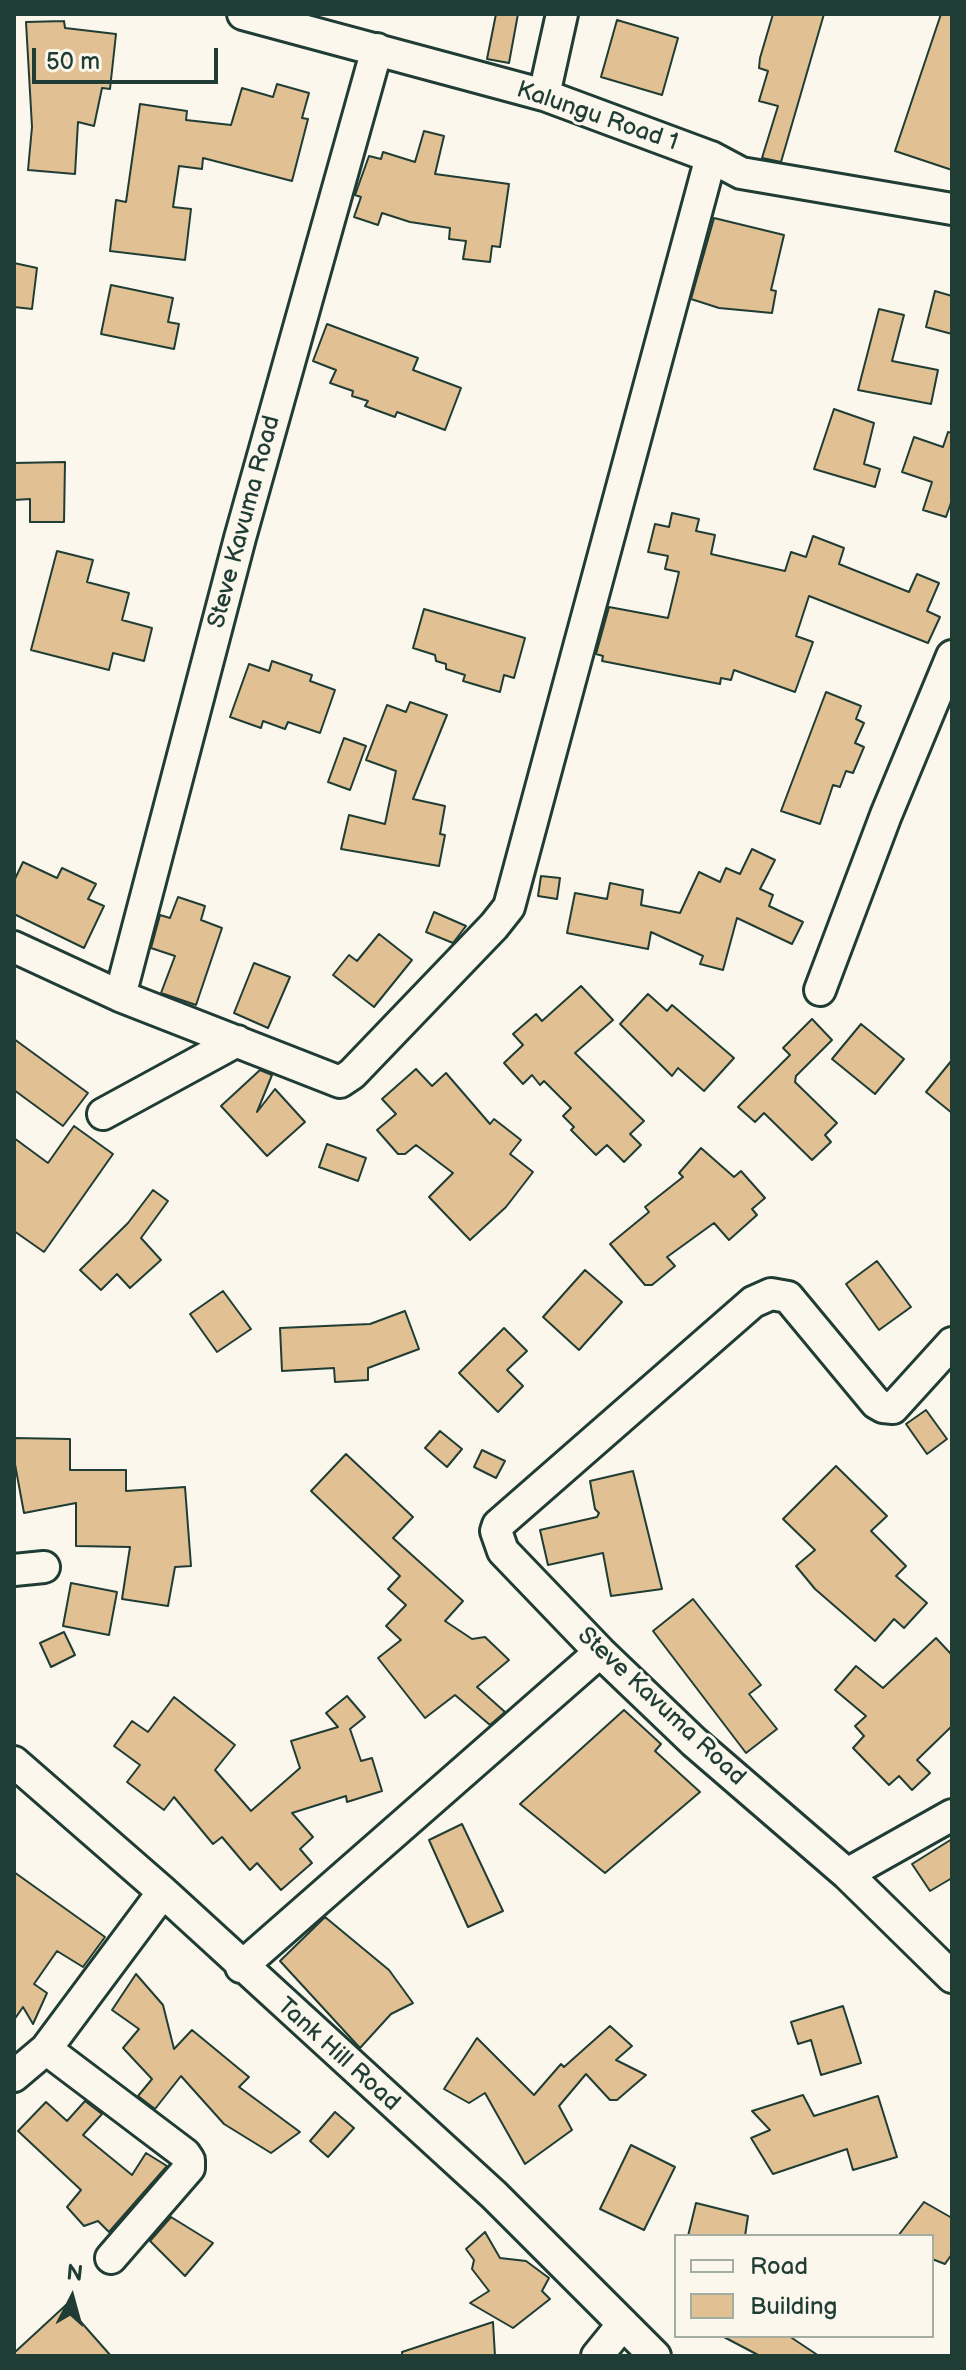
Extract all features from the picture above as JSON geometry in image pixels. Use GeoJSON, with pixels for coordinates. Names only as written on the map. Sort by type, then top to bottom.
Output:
{"type":"FeatureCollection","features":[{"type":"Feature","properties":{"kind":"street","name":"Kalungu Road 1"},"geometry":{"type":"LineString","coordinates":[[243,14],[291,21],[377,49],[544,95],[711,157],[741,173],[952,209]]}},
{"type":"Feature","properties":{"kind":"street"},"geometry":{"type":"LineString","coordinates":[[544,95],[562,14]]}},
{"type":"Feature","properties":{"kind":"street","name":"Steve Kavuma Road"},"geometry":{"type":"LineString","coordinates":[[120,996],[240,538],[377,49]]}},
{"type":"Feature","properties":{"kind":"street"},"geometry":{"type":"LineString","coordinates":[[14,947],[120,996],[331,1080],[347,1080],[509,907],[711,157]]}},
{"type":"Feature","properties":{"kind":"street"},"geometry":{"type":"LineString","coordinates":[[820,990],[886,815],[952,656]]}},
{"type":"Feature","properties":{"kind":"street"},"geometry":{"type":"LineString","coordinates":[[103,1114],[237,1041]]}},
{"type":"Feature","properties":{"kind":"street","name":"Steve Kavuma Road"},"geometry":{"type":"LineString","coordinates":[[952,1343],[893,1408],[883,1407],[876,1403],[788,1297],[771,1294],[753,1302],[498,1525],[497,1537],[503,1551],[600,1652],[694,1742],[847,1874],[952,1977]]}},
{"type":"Feature","properties":{"kind":"street"},"geometry":{"type":"LineString","coordinates":[[14,1570],[44,1567]]}},
{"type":"Feature","properties":{"kind":"street"},"geometry":{"type":"LineString","coordinates":[[241,1967],[600,1652]]}},
{"type":"Feature","properties":{"kind":"street","name":"Tank Hill Road"},"geometry":{"type":"LineString","coordinates":[[14,1762],[163,1892],[241,1967],[494,2195],[655,2356]]}},
{"type":"Feature","properties":{"kind":"street"},"geometry":{"type":"LineString","coordinates":[[847,1874],[952,1815]]}},
{"type":"Feature","properties":{"kind":"street"},"geometry":{"type":"LineString","coordinates":[[14,2076],[46,2049],[163,1892]]}},
{"type":"Feature","properties":{"kind":"street"},"geometry":{"type":"LineString","coordinates":[[46,2049],[189,2160],[189,2168],[111,2258]]}},
{"type":"Feature","properties":{"kind":"street"},"geometry":{"type":"LineString","coordinates":[[597,2356],[623,2324]]}},
{"type":"Feature","properties":{"kind":"building"},"geometry":{"type":"Polygon","coordinates":[[[496,14],[518,14],[509,63],[487,59],[496,14]]]}},
{"type":"Feature","properties":{"kind":"building"},"geometry":{"type":"Polygon","coordinates":[[[773,14],[824,14],[781,162],[762,158],[778,106],[759,101],[768,71],[759,68],[760,58],[773,14]]]}},
{"type":"Feature","properties":{"kind":"building"},"geometry":{"type":"Polygon","coordinates":[[[941,14],[952,14],[952,170],[895,151],[941,14]]]}},
{"type":"Feature","properties":{"kind":"building"},"geometry":{"type":"Polygon","coordinates":[[[617,20],[678,38],[662,95],[601,77],[617,20]]]}},
{"type":"Feature","properties":{"kind":"building"},"geometry":{"type":"Polygon","coordinates":[[[64,21],[65,28],[116,34],[110,89],[102,88],[94,126],[78,122],[75,174],[28,170],[32,127],[26,22],[64,21]]]}},
{"type":"Feature","properties":{"kind":"building"},"geometry":{"type":"Polygon","coordinates":[[[277,84],[309,93],[302,118],[308,119],[292,181],[203,158],[202,169],[179,166],[173,207],[191,209],[185,260],[110,251],[116,200],[126,202],[140,104],[187,111],[186,120],[231,125],[242,88],[273,97],[277,84]]]}},
{"type":"Feature","properties":{"kind":"building"},"geometry":{"type":"Polygon","coordinates":[[[424,131],[444,136],[435,174],[509,184],[500,247],[492,246],[490,262],[463,259],[466,241],[449,239],[450,228],[410,222],[382,213],[378,225],[354,217],[361,197],[355,195],[369,156],[381,159],[383,152],[415,162],[424,131]]]}},
{"type":"Feature","properties":{"kind":"building"},"geometry":{"type":"Polygon","coordinates":[[[714,218],[784,235],[771,290],[776,291],[772,313],[719,308],[691,299],[714,218]]]}},
{"type":"Feature","properties":{"kind":"building"},"geometry":{"type":"Polygon","coordinates":[[[14,263],[37,268],[32,309],[14,307],[14,263]]]}},
{"type":"Feature","properties":{"kind":"building"},"geometry":{"type":"Polygon","coordinates":[[[111,285],[173,298],[168,322],[179,324],[174,349],[101,334],[111,285]]]}},
{"type":"Feature","properties":{"kind":"building"},"geometry":{"type":"Polygon","coordinates":[[[935,291],[952,296],[952,334],[926,327],[935,291]]]}},
{"type":"Feature","properties":{"kind":"building"},"geometry":{"type":"Polygon","coordinates":[[[879,309],[904,315],[892,361],[938,370],[931,404],[858,390],[879,309]]]}},
{"type":"Feature","properties":{"kind":"building"},"geometry":{"type":"Polygon","coordinates":[[[327,324],[418,358],[413,370],[461,388],[445,430],[397,412],[395,417],[365,406],[368,401],[352,396],[353,391],[330,383],[336,370],[313,361],[327,324]]]}},
{"type":"Feature","properties":{"kind":"building"},"geometry":{"type":"Polygon","coordinates":[[[834,409],[874,423],[864,464],[880,469],[875,487],[814,469],[834,409]]]}},
{"type":"Feature","properties":{"kind":"building"},"geometry":{"type":"Polygon","coordinates":[[[948,432],[952,433],[952,500],[946,517],[923,510],[932,482],[902,472],[914,437],[943,447],[948,432]]]}},
{"type":"Feature","properties":{"kind":"building"},"geometry":{"type":"Polygon","coordinates":[[[65,462],[64,522],[30,522],[30,499],[14,500],[14,463],[65,462]]]}},
{"type":"Feature","properties":{"kind":"building"},"geometry":{"type":"Polygon","coordinates":[[[672,513],[699,519],[696,531],[715,535],[711,554],[785,571],[791,552],[806,557],[813,536],[844,548],[839,564],[909,592],[917,574],[939,583],[927,611],[940,617],[928,643],[809,596],[796,636],[813,642],[795,692],[734,670],[731,680],[721,678],[720,684],[602,661],[603,656],[596,654],[609,607],[668,618],[679,572],[665,569],[668,556],[648,552],[655,524],[669,527],[672,513]]]}},
{"type":"Feature","properties":{"kind":"building"},"geometry":{"type":"Polygon","coordinates":[[[57,551],[93,560],[87,582],[129,593],[122,620],[152,628],[144,661],[113,653],[109,670],[31,650],[57,551]]]}},
{"type":"Feature","properties":{"kind":"building"},"geometry":{"type":"Polygon","coordinates":[[[424,609],[525,638],[514,678],[504,675],[500,692],[463,681],[465,675],[446,669],[446,664],[436,661],[435,655],[413,648],[424,609]]]}},
{"type":"Feature","properties":{"kind":"building"},"geometry":{"type":"Polygon","coordinates":[[[272,661],[312,675],[310,681],[335,690],[320,733],[288,722],[285,729],[263,721],[261,728],[230,717],[249,664],[269,671],[272,661]]]}},
{"type":"Feature","properties":{"kind":"building"},"geometry":{"type":"Polygon","coordinates":[[[826,692],[861,706],[856,719],[864,723],[855,743],[864,747],[853,773],[846,771],[840,787],[833,785],[820,824],[781,811],[826,692]]]}},
{"type":"Feature","properties":{"kind":"building"},"geometry":{"type":"Polygon","coordinates":[[[410,702],[447,715],[413,799],[445,806],[440,834],[445,835],[439,866],[341,849],[349,815],[385,824],[396,771],[366,760],[387,705],[406,712],[410,702]]]}},
{"type":"Feature","properties":{"kind":"building"},"geometry":{"type":"Polygon","coordinates":[[[344,738],[366,746],[350,790],[328,782],[344,738]]]}},
{"type":"Feature","properties":{"kind":"building"},"geometry":{"type":"Polygon","coordinates":[[[752,849],[775,860],[760,889],[773,895],[769,906],[803,922],[792,944],[737,918],[723,970],[700,964],[703,956],[651,932],[648,949],[567,933],[575,893],[607,899],[610,883],[643,890],[641,905],[680,913],[699,872],[720,882],[726,868],[740,874],[752,849]]]}},
{"type":"Feature","properties":{"kind":"building"},"geometry":{"type":"Polygon","coordinates":[[[23,862],[57,878],[62,868],[96,884],[88,899],[104,906],[84,948],[14,914],[14,881],[23,862]]]}},
{"type":"Feature","properties":{"kind":"building"},"geometry":{"type":"Polygon","coordinates":[[[541,876],[560,878],[557,899],[538,896],[541,876]]]}},
{"type":"Feature","properties":{"kind":"building"},"geometry":{"type":"Polygon","coordinates":[[[178,897],[205,906],[201,920],[222,928],[196,1005],[161,993],[175,956],[151,948],[160,915],[170,918],[178,897]]]}},
{"type":"Feature","properties":{"kind":"building"},"geometry":{"type":"Polygon","coordinates":[[[434,912],[466,926],[453,943],[426,932],[434,912]]]}},
{"type":"Feature","properties":{"kind":"building"},"geometry":{"type":"Polygon","coordinates":[[[379,934],[412,960],[374,1007],[333,975],[349,955],[357,961],[379,934]]]}},
{"type":"Feature","properties":{"kind":"building"},"geometry":{"type":"Polygon","coordinates":[[[254,963],[290,977],[268,1028],[234,1013],[254,963]]]}},
{"type":"Feature","properties":{"kind":"building"},"geometry":{"type":"Polygon","coordinates":[[[581,986],[613,1020],[575,1053],[644,1121],[630,1134],[641,1145],[624,1162],[607,1145],[596,1155],[571,1130],[574,1127],[563,1116],[571,1108],[544,1081],[540,1085],[532,1075],[523,1084],[504,1063],[523,1045],[513,1034],[536,1014],[542,1021],[581,986]]]}},
{"type":"Feature","properties":{"kind":"building"},"geometry":{"type":"Polygon","coordinates":[[[648,994],[667,1011],[672,1005],[734,1058],[704,1091],[678,1068],[672,1076],[620,1024],[648,994]]]}},
{"type":"Feature","properties":{"kind":"building"},"geometry":{"type":"Polygon","coordinates":[[[812,1019],[832,1040],[796,1076],[795,1082],[837,1123],[825,1135],[831,1142],[812,1160],[764,1113],[755,1122],[738,1107],[790,1055],[783,1048],[812,1019]]]}},
{"type":"Feature","properties":{"kind":"building"},"geometry":{"type":"Polygon","coordinates":[[[861,1024],[904,1059],[875,1094],[832,1059],[861,1024]]]}},
{"type":"Feature","properties":{"kind":"building"},"geometry":{"type":"Polygon","coordinates":[[[14,1039],[88,1093],[63,1126],[14,1090],[14,1039]]]}},
{"type":"Feature","properties":{"kind":"building"},"geometry":{"type":"Polygon","coordinates":[[[952,1060],[952,1113],[926,1092],[952,1060]]]}},
{"type":"Feature","properties":{"kind":"building"},"geometry":{"type":"Polygon","coordinates":[[[416,1069],[432,1086],[446,1073],[490,1124],[494,1119],[521,1140],[510,1154],[533,1172],[506,1207],[470,1240],[429,1197],[453,1173],[416,1145],[405,1154],[398,1154],[377,1130],[396,1114],[382,1099],[416,1069]]]}},
{"type":"Feature","properties":{"kind":"building"},"geometry":{"type":"Polygon","coordinates":[[[260,1070],[272,1075],[257,1112],[275,1089],[305,1122],[267,1156],[221,1106],[260,1070]]]}},
{"type":"Feature","properties":{"kind":"building"},"geometry":{"type":"Polygon","coordinates":[[[74,1126],[113,1154],[44,1252],[14,1231],[14,1138],[48,1163],[74,1126]]]}},
{"type":"Feature","properties":{"kind":"building"},"geometry":{"type":"Polygon","coordinates":[[[327,1144],[366,1158],[358,1181],[319,1167],[327,1144]]]}},
{"type":"Feature","properties":{"kind":"building"},"geometry":{"type":"Polygon","coordinates":[[[701,1148],[734,1177],[741,1171],[765,1198],[752,1209],[757,1215],[729,1240],[714,1223],[667,1257],[675,1266],[652,1285],[645,1285],[610,1244],[649,1212],[645,1207],[683,1177],[679,1173],[701,1148]]]}},
{"type":"Feature","properties":{"kind":"building"},"geometry":{"type":"Polygon","coordinates":[[[153,1190],[168,1201],[141,1238],[161,1260],[130,1288],[117,1274],[101,1290],[80,1270],[128,1223],[153,1190]]]}},
{"type":"Feature","properties":{"kind":"building"},"geometry":{"type":"Polygon","coordinates":[[[877,1261],[911,1307],[879,1330],[846,1284],[877,1261]]]}},
{"type":"Feature","properties":{"kind":"building"},"geometry":{"type":"Polygon","coordinates":[[[585,1270],[622,1302],[579,1350],[543,1317],[585,1270]]]}},
{"type":"Feature","properties":{"kind":"building"},"geometry":{"type":"Polygon","coordinates":[[[223,1291],[251,1329],[217,1352],[190,1314],[223,1291]]]}},
{"type":"Feature","properties":{"kind":"building"},"geometry":{"type":"Polygon","coordinates":[[[405,1311],[419,1349],[368,1368],[368,1380],[335,1382],[334,1368],[282,1371],[280,1328],[370,1324],[405,1311]]]}},
{"type":"Feature","properties":{"kind":"building"},"geometry":{"type":"Polygon","coordinates":[[[504,1328],[527,1351],[507,1370],[523,1386],[498,1412],[459,1373],[504,1328]]]}},
{"type":"Feature","properties":{"kind":"building"},"geometry":{"type":"Polygon","coordinates":[[[926,1410],[947,1439],[927,1454],[906,1424],[926,1410]]]}},
{"type":"Feature","properties":{"kind":"building"},"geometry":{"type":"Polygon","coordinates":[[[440,1431],[462,1449],[447,1467],[425,1448],[440,1431]]]}},
{"type":"Feature","properties":{"kind":"building"},"geometry":{"type":"Polygon","coordinates":[[[14,1438],[70,1439],[70,1470],[126,1470],[126,1491],[185,1487],[191,1566],[175,1567],[168,1606],[122,1599],[130,1547],[76,1546],[76,1503],[24,1513],[14,1459],[14,1438]]]}},
{"type":"Feature","properties":{"kind":"building"},"geometry":{"type":"Polygon","coordinates":[[[482,1450],[505,1461],[496,1478],[474,1467],[482,1450]]]}},
{"type":"Feature","properties":{"kind":"building"},"geometry":{"type":"Polygon","coordinates":[[[346,1454],[413,1517],[393,1538],[463,1601],[445,1621],[472,1639],[485,1637],[509,1660],[477,1687],[505,1712],[490,1725],[455,1695],[425,1718],[378,1658],[401,1640],[386,1626],[406,1605],[388,1589],[400,1576],[311,1491],[346,1454]]]}},
{"type":"Feature","properties":{"kind":"building"},"geometry":{"type":"Polygon","coordinates":[[[836,1466],[887,1516],[871,1531],[906,1566],[896,1576],[927,1603],[904,1628],[894,1619],[875,1641],[815,1589],[796,1566],[815,1550],[783,1519],[836,1466]]]}},
{"type":"Feature","properties":{"kind":"building"},"geometry":{"type":"Polygon","coordinates":[[[633,1471],[662,1589],[611,1596],[603,1553],[548,1565],[540,1530],[597,1517],[599,1513],[595,1509],[590,1481],[633,1471]]]}},
{"type":"Feature","properties":{"kind":"building"},"geometry":{"type":"Polygon","coordinates":[[[71,1583],[117,1592],[109,1635],[63,1626],[71,1583]]]}},
{"type":"Feature","properties":{"kind":"building"},"geometry":{"type":"Polygon","coordinates":[[[693,1599],[761,1685],[749,1694],[777,1729],[746,1753],[653,1631],[693,1599]]]}},
{"type":"Feature","properties":{"kind":"building"},"geometry":{"type":"Polygon","coordinates":[[[64,1632],[75,1655],[51,1667],[40,1643],[64,1632]]]}},
{"type":"Feature","properties":{"kind":"building"},"geometry":{"type":"Polygon","coordinates":[[[936,1638],[952,1655],[952,1726],[917,1760],[930,1773],[912,1790],[899,1776],[889,1785],[853,1748],[864,1736],[855,1726],[866,1716],[835,1690],[856,1666],[883,1688],[936,1638]]]}},
{"type":"Feature","properties":{"kind":"building"},"geometry":{"type":"Polygon","coordinates":[[[347,1696],[365,1717],[350,1729],[361,1761],[372,1758],[382,1791],[347,1802],[346,1796],[292,1813],[313,1837],[300,1849],[312,1863],[281,1890],[257,1863],[250,1870],[222,1837],[213,1844],[174,1797],[164,1810],[127,1782],[140,1765],[114,1746],[132,1721],[148,1732],[174,1697],[235,1745],[215,1770],[251,1811],[300,1768],[291,1741],[338,1727],[326,1713],[347,1696]]]}},
{"type":"Feature","properties":{"kind":"building"},"geometry":{"type":"Polygon","coordinates":[[[624,1710],[661,1744],[655,1751],[700,1792],[605,1873],[520,1804],[624,1710]]]}},
{"type":"Feature","properties":{"kind":"building"},"geometry":{"type":"Polygon","coordinates":[[[462,1824],[503,1911],[468,1927],[429,1840],[462,1824]]]}},
{"type":"Feature","properties":{"kind":"building"},"geometry":{"type":"Polygon","coordinates":[[[952,1839],[952,1878],[930,1891],[912,1864],[952,1839]]]}},
{"type":"Feature","properties":{"kind":"building"},"geometry":{"type":"Polygon","coordinates":[[[14,1872],[105,1937],[83,1967],[57,1951],[34,1984],[47,1993],[33,2024],[23,2007],[14,2020],[14,1872]]]}},
{"type":"Feature","properties":{"kind":"building"},"geometry":{"type":"Polygon","coordinates":[[[325,1917],[389,1970],[413,2003],[391,2014],[360,2048],[280,1961],[325,1917]]]}},
{"type":"Feature","properties":{"kind":"building"},"geometry":{"type":"Polygon","coordinates":[[[136,1974],[163,2005],[174,2049],[192,2030],[249,2077],[239,2087],[300,2132],[271,2153],[224,2124],[181,2076],[155,2109],[138,2096],[152,2079],[123,2048],[139,2029],[112,2010],[136,1974]]]}},
{"type":"Feature","properties":{"kind":"building"},"geometry":{"type":"Polygon","coordinates":[[[843,2006],[861,2063],[821,2075],[811,2040],[798,2044],[791,2022],[843,2006]]]}},
{"type":"Feature","properties":{"kind":"building"},"geometry":{"type":"Polygon","coordinates":[[[610,2026],[632,2046],[616,2060],[646,2075],[617,2100],[610,2100],[586,2074],[559,2106],[572,2130],[525,2164],[485,2093],[469,2103],[444,2089],[477,2038],[534,2095],[561,2064],[564,2067],[610,2026]]]}},
{"type":"Feature","properties":{"kind":"building"},"geometry":{"type":"Polygon","coordinates":[[[803,2095],[814,2116],[878,2096],[897,2157],[853,2170],[847,2149],[773,2174],[751,2138],[770,2130],[752,2111],[803,2095]]]}},
{"type":"Feature","properties":{"kind":"building"},"geometry":{"type":"Polygon","coordinates":[[[85,2101],[102,2114],[83,2135],[132,2175],[146,2153],[167,2166],[109,2232],[98,2221],[84,2226],[67,2207],[81,2190],[18,2131],[46,2102],[67,2121],[85,2101]]]}},
{"type":"Feature","properties":{"kind":"building"},"geometry":{"type":"Polygon","coordinates":[[[335,2112],[354,2128],[328,2157],[310,2141],[335,2112]]]}},
{"type":"Feature","properties":{"kind":"building"},"geometry":{"type":"Polygon","coordinates":[[[631,2145],[675,2167],[644,2230],[600,2209],[631,2145]]]}},
{"type":"Feature","properties":{"kind":"building"},"geometry":{"type":"Polygon","coordinates":[[[924,2202],[952,2218],[952,2254],[945,2264],[934,2260],[934,2234],[900,2234],[924,2202]]]}},
{"type":"Feature","properties":{"kind":"building"},"geometry":{"type":"Polygon","coordinates":[[[696,2203],[748,2216],[745,2234],[688,2234],[696,2203]]]}},
{"type":"Feature","properties":{"kind":"building"},"geometry":{"type":"Polygon","coordinates":[[[171,2217],[213,2243],[185,2276],[150,2241],[171,2217]]]}},
{"type":"Feature","properties":{"kind":"building"},"geometry":{"type":"Polygon","coordinates":[[[485,2232],[500,2258],[526,2261],[549,2278],[542,2291],[550,2299],[513,2328],[470,2303],[489,2291],[472,2269],[474,2260],[466,2249],[485,2232]]]}},
{"type":"Feature","properties":{"kind":"building"},"geometry":{"type":"Polygon","coordinates":[[[66,2305],[111,2356],[14,2356],[14,2353],[66,2305]]]}},
{"type":"Feature","properties":{"kind":"building"},"geometry":{"type":"Polygon","coordinates":[[[493,2322],[495,2356],[402,2356],[402,2352],[493,2322]]]}},
{"type":"Feature","properties":{"kind":"building"},"geometry":{"type":"Polygon","coordinates":[[[726,2338],[792,2338],[819,2356],[760,2356],[726,2338]]]}}]}
